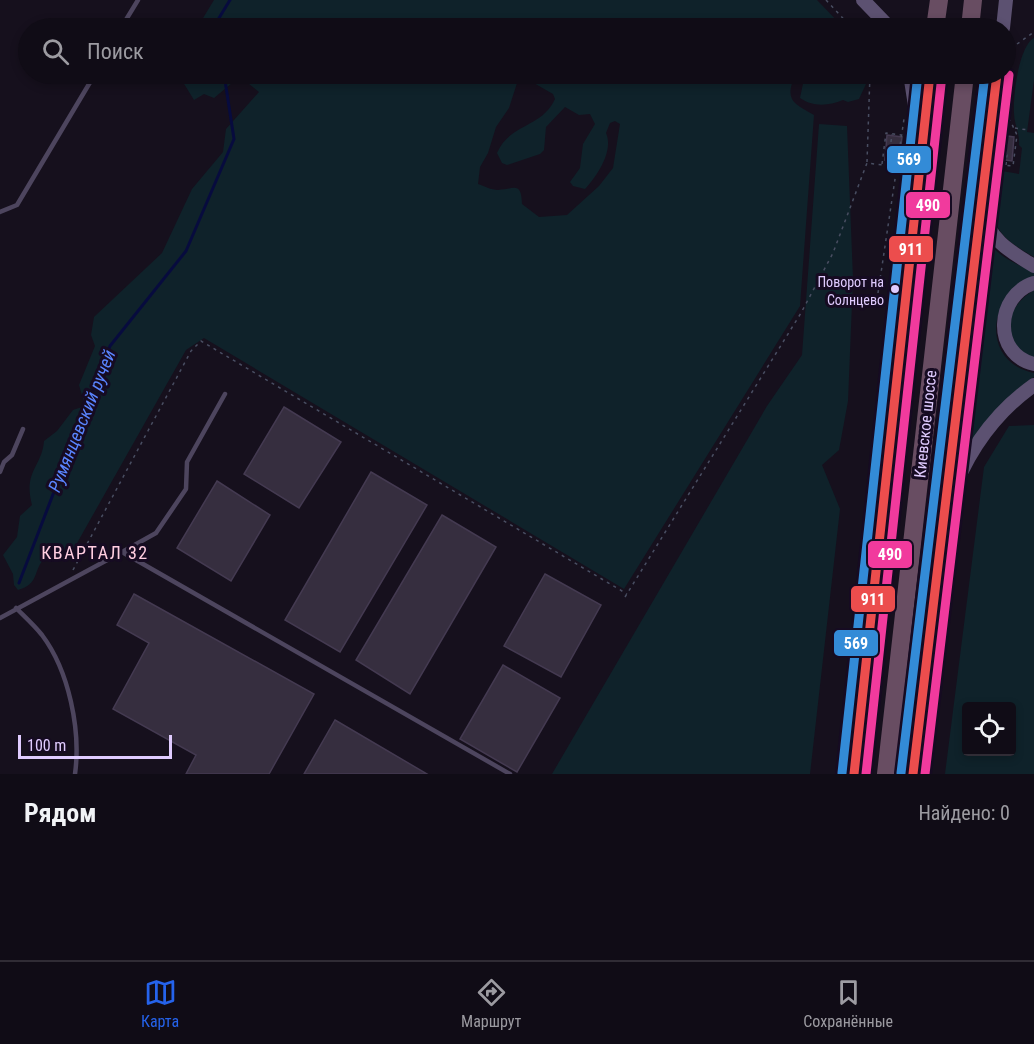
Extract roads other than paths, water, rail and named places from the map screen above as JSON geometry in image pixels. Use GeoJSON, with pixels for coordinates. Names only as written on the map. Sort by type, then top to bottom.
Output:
{"type":"FeatureCollection","features":[{"type":"Feature","properties":{"kind":"highway"},"geometry":{"type":"LineString","coordinates":[[936,18],[939,0]]}},
{"type":"Feature","properties":{"kind":"highway"},"geometry":{"type":"LineString","coordinates":[[971,18],[973,0]]}},
{"type":"Feature","properties":{"kind":"highway","name":"Киевское шоссе"},"geometry":{"type":"LineString","coordinates":[[854,774],[929,84]]}},
{"type":"Feature","properties":{"kind":"highway","name":"Киевское шоссе"},"geometry":{"type":"LineString","coordinates":[[886,774],[964,84]]}},
{"type":"Feature","properties":{"kind":"main road"},"geometry":{"type":"LineString","coordinates":[[863,0],[880,18]]}},
{"type":"Feature","properties":{"kind":"main road"},"geometry":{"type":"LineString","coordinates":[[1004,18],[1006,0]]}},
{"type":"Feature","properties":{"kind":"main road"},"geometry":{"type":"LineString","coordinates":[[911,84],[920,158]]}},
{"type":"Feature","properties":{"kind":"main road"},"geometry":{"type":"LineString","coordinates":[[913,774],[940,533],[996,84]]}},
{"type":"Feature","properties":{"kind":"main road"},"geometry":{"type":"LineString","coordinates":[[981,197],[984,221],[990,233],[1000,244],[1034,266]]}},
{"type":"Feature","properties":{"kind":"main road"},"geometry":{"type":"LineString","coordinates":[[1034,283],[1021,289],[1012,300],[1003,325],[1005,337],[1011,348],[1018,356],[1034,364]]}},
{"type":"Feature","properties":{"kind":"main road"},"geometry":{"type":"LineString","coordinates":[[940,533],[960,472],[974,448],[994,419],[1034,385]]}},
{"type":"Feature","properties":{"kind":"lane"},"geometry":{"type":"LineString","coordinates":[[128,18],[138,0]]}},
{"type":"Feature","properties":{"kind":"lane"},"geometry":{"type":"LineString","coordinates":[[0,212],[17,205],[89,84]]}},
{"type":"Feature","properties":{"kind":"lane"},"geometry":{"type":"LineString","coordinates":[[0,618],[156,533],[186,489],[187,462],[225,394]]}},
{"type":"Feature","properties":{"kind":"lane"},"geometry":{"type":"LineString","coordinates":[[0,472],[4,462],[12,455],[23,429]]}},
{"type":"Feature","properties":{"kind":"lane"},"geometry":{"type":"LineString","coordinates":[[122,552],[510,774]]}},
{"type":"Feature","properties":{"kind":"lane"},"geometry":{"type":"LineString","coordinates":[[16,608],[42,636],[63,671],[73,717],[75,774]]}},
{"type":"Feature","properties":{"kind":"waterway","name":"Румянцевский ручей"},"geometry":{"type":"LineString","coordinates":[[219,18],[230,0]]}},
{"type":"Feature","properties":{"kind":"waterway","name":"Румянцевский ручей"},"geometry":{"type":"LineString","coordinates":[[19,583],[110,346],[186,251],[234,139],[226,84]]}},
{"type":"Feature","properties":{"kind":"place","name":"Поворот на Солнцево"},"geometry":{"type":"Point","coordinates":[895,289]}},
{"type":"Feature","properties":{"kind":"district","name":"КВАРТАЛ 32"},"geometry":{"type":"Point","coordinates":[95,553]}}]}
